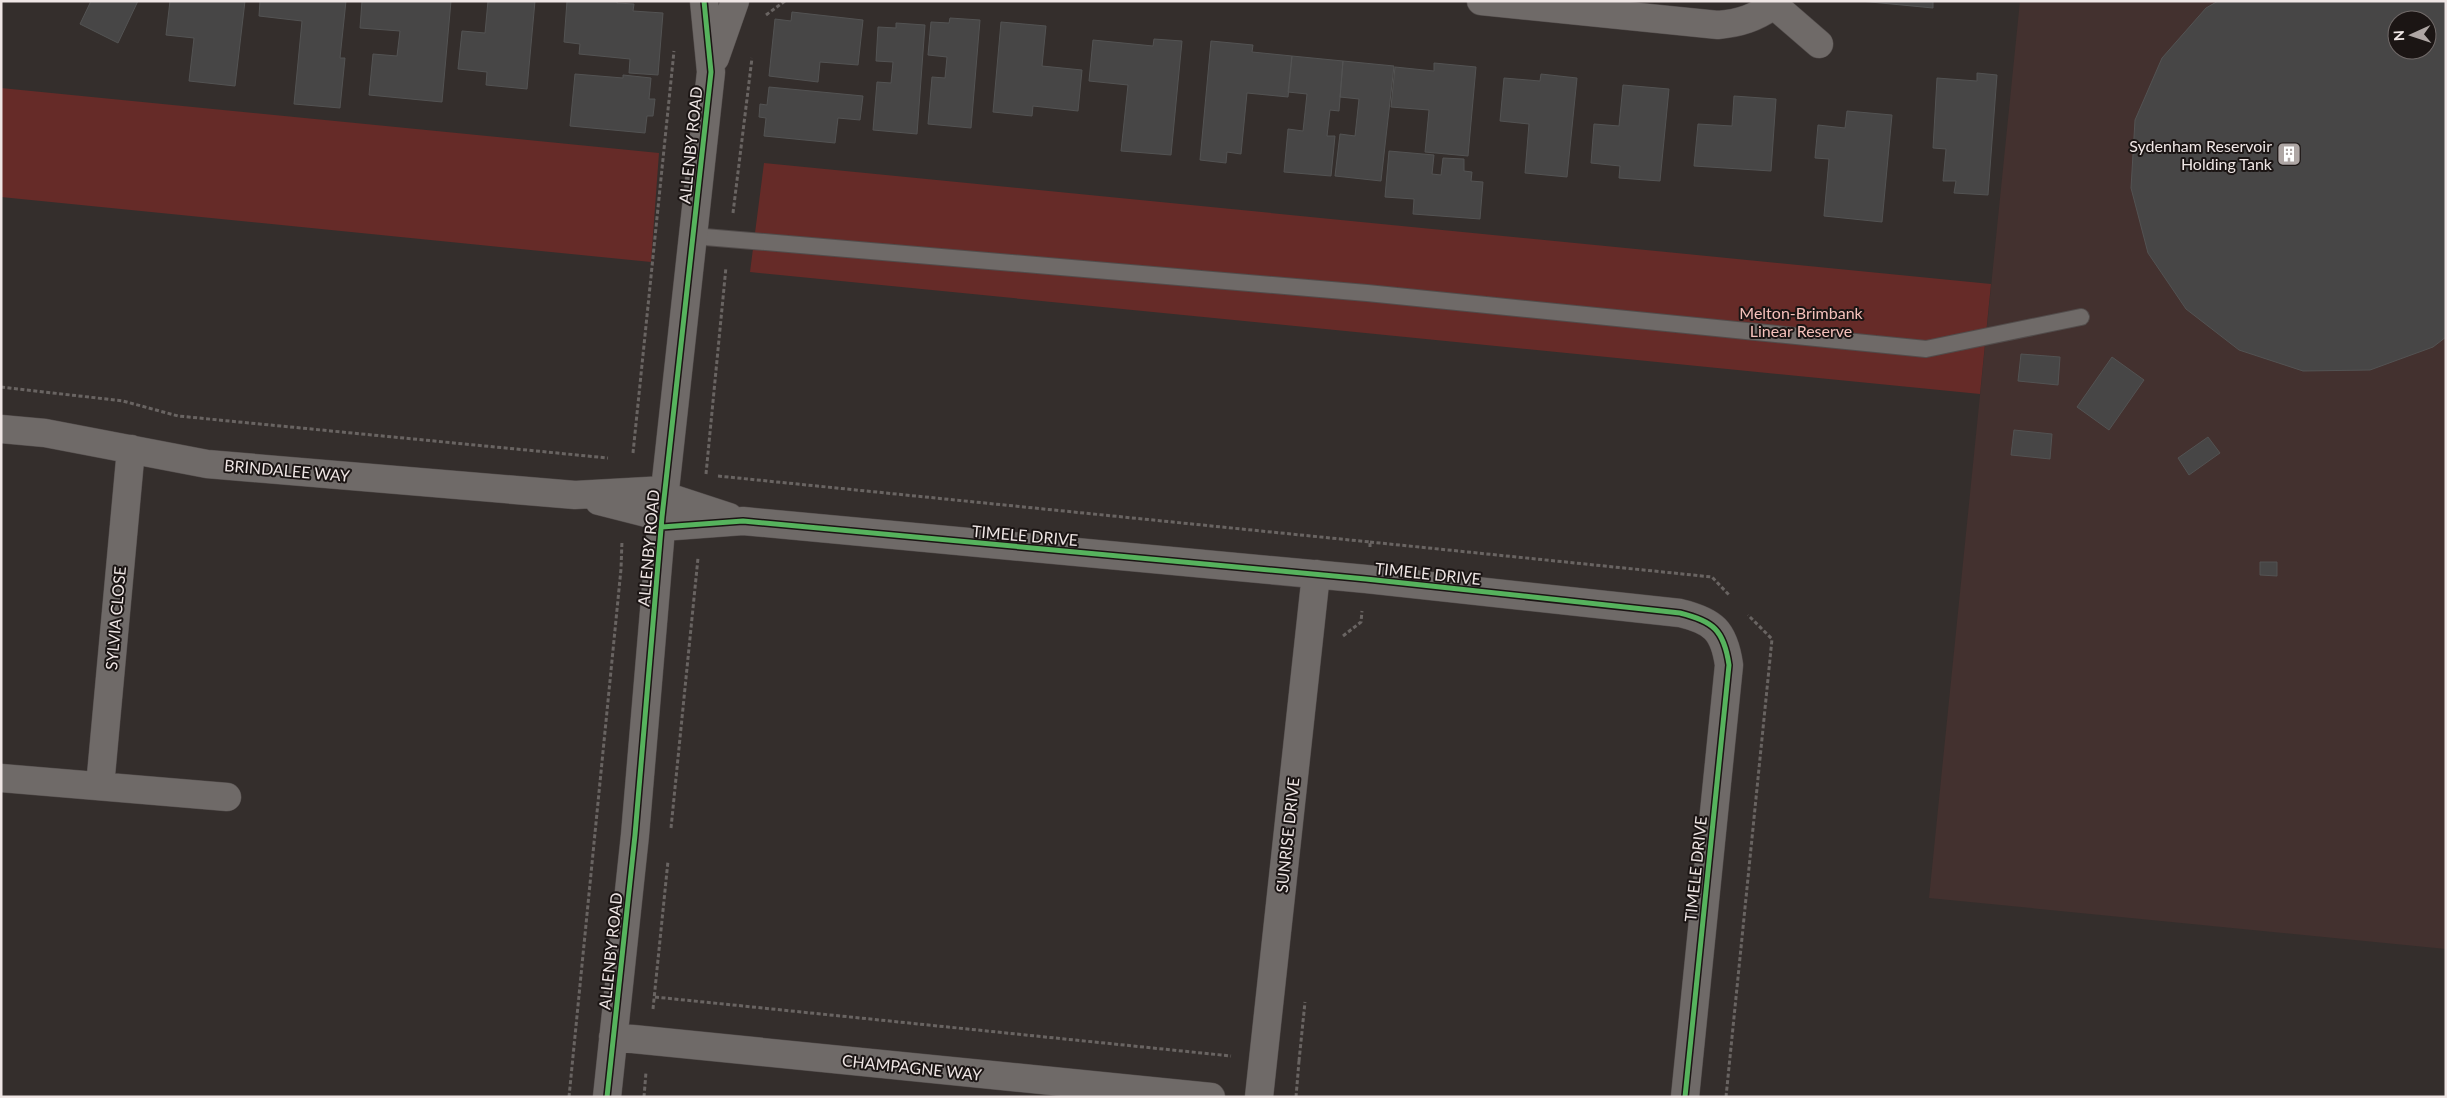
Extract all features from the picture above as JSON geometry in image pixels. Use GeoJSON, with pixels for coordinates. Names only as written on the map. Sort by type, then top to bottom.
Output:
{"type":"FeatureCollection","features":[{"type":"Feature","properties":{"kind":"street","name":"ALLENBY ROAD"},"geometry":{"type":"LineString","coordinates":[[704,1],[711,72]]}},
{"type":"Feature","properties":{"kind":"street","name":"ALLENBY ROAD"},"geometry":{"type":"LineString","coordinates":[[607,1097],[635,834],[664,508],[711,72],[734,1]]}},
{"type":"Feature","properties":{"kind":"street"},"geometry":{"type":"LineString","coordinates":[[1481,1],[1718,25],[1742,22],[1758,16],[1774,3],[1819,44]]}},
{"type":"Feature","properties":{"kind":"street","name":"BRINDALEE WAY"},"geometry":{"type":"LineString","coordinates":[[1,429],[45,433],[207,464],[628,500],[664,508]]}},
{"type":"Feature","properties":{"kind":"street","name":"SYLVIA CLOSE"},"geometry":{"type":"LineString","coordinates":[[100,786],[131,449]]}},
{"type":"Feature","properties":{"kind":"street","name":"TIMELE DRIVE"},"geometry":{"type":"LineString","coordinates":[[664,508],[743,521],[1366,579],[1680,613],[1698,617],[1714,628],[1726,644],[1728,665],[1685,1097]]}},
{"type":"Feature","properties":{"kind":"street","name":"SUNRISE DRIVE"},"geometry":{"type":"LineString","coordinates":[[1259,1097],[1316,574]]}},
{"type":"Feature","properties":{"kind":"street"},"geometry":{"type":"LineString","coordinates":[[1,778],[227,797]]}},
{"type":"Feature","properties":{"kind":"street","name":"CHAMPAGNE WAY"},"geometry":{"type":"LineString","coordinates":[[614,1037],[1210,1097]]}},
{"type":"Feature","properties":{"kind":"lane"},"geometry":{"type":"LineString","coordinates":[[693,236],[1367,292],[1926,349],[2081,317]]}},
{"type":"Feature","properties":{"kind":"path"},"geometry":{"type":"LineString","coordinates":[[569,1097],[620,579],[622,531],[628,500],[674,50]]}},
{"type":"Feature","properties":{"kind":"path"},"geometry":{"type":"LineString","coordinates":[[1,387],[123,401],[178,416],[613,458]]}},
{"type":"Feature","properties":{"kind":"path"},"geometry":{"type":"LineString","coordinates":[[706,475],[1712,578],[1732,598]]}},
{"type":"Feature","properties":{"kind":"path"},"geometry":{"type":"LineString","coordinates":[[1342,646],[1342,636],[1361,622],[1370,542]]}},
{"type":"Feature","properties":{"kind":"path"},"geometry":{"type":"LineString","coordinates":[[1726,1097],[1772,639],[1745,612]]}},
{"type":"Feature","properties":{"kind":"path"},"geometry":{"type":"LineString","coordinates":[[1296,1097],[1306,992]]}},
{"type":"Feature","properties":{"kind":"path"},"geometry":{"type":"LineString","coordinates":[[655,997],[1262,1060],[1299,1061]]}},
{"type":"Feature","properties":{"kind":"shaded area"},"geometry":{"type":"Polygon","coordinates":[[[2020,1],[2446,1],[2446,949],[1929,898],[2020,1]]]}},
{"type":"Feature","properties":{"kind":"green space"},"geometry":{"type":"Polygon","coordinates":[[[1,88],[659,153],[651,262],[1,197],[1,88]]]}},
{"type":"Feature","properties":{"kind":"green space","name":"Melton-Brimbank Linear Reserve"},"geometry":{"type":"Polygon","coordinates":[[[764,163],[1991,284],[1980,394],[750,272],[764,163]]]}},
{"type":"Feature","properties":{"kind":"building"},"geometry":{"type":"Polygon","coordinates":[[[91,1],[138,1],[118,43],[80,24],[91,1]]]}},
{"type":"Feature","properties":{"kind":"building"},"geometry":{"type":"Polygon","coordinates":[[[170,1],[245,1],[235,86],[189,81],[194,38],[166,35],[170,1]]]}},
{"type":"Feature","properties":{"kind":"building"},"geometry":{"type":"Polygon","coordinates":[[[260,1],[346,1],[340,58],[345,58],[340,108],[294,104],[302,21],[259,16],[260,1]]]}},
{"type":"Feature","properties":{"kind":"building"},"geometry":{"type":"Polygon","coordinates":[[[362,1],[451,1],[442,102],[369,95],[373,54],[397,56],[400,31],[360,28],[362,1]]]}},
{"type":"Feature","properties":{"kind":"building"},"geometry":{"type":"Polygon","coordinates":[[[488,1],[535,1],[527,89],[486,85],[487,72],[458,69],[462,31],[485,33],[488,1]]]}},
{"type":"Feature","properties":{"kind":"building"},"geometry":{"type":"Polygon","coordinates":[[[567,1],[617,1],[617,3],[634,4],[633,11],[663,13],[658,75],[629,73],[630,59],[579,54],[580,44],[564,42],[567,1]]]}},
{"type":"Feature","properties":{"kind":"building"},"geometry":{"type":"Polygon","coordinates":[[[1860,1],[1933,1],[1933,8],[1860,1]]]}},
{"type":"Feature","properties":{"kind":"building","name":"Sydenham Reservoir Holding Tank"},"geometry":{"type":"Polygon","coordinates":[[[2218,1],[2446,1],[2446,337],[2433,347],[2370,370],[2303,371],[2239,350],[2186,309],[2148,253],[2131,188],[2135,120],[2162,58],[2206,8],[2218,1]]]}},
{"type":"Feature","properties":{"kind":"building"},"geometry":{"type":"Polygon","coordinates":[[[792,12],[863,20],[858,65],[820,62],[818,82],[769,76],[775,19],[791,21],[792,12]]]}},
{"type":"Feature","properties":{"kind":"building"},"geometry":{"type":"Polygon","coordinates":[[[950,18],[980,20],[971,128],[928,124],[932,77],[945,78],[947,57],[928,55],[931,22],[949,23],[950,18]]]}},
{"type":"Feature","properties":{"kind":"building"},"geometry":{"type":"Polygon","coordinates":[[[1001,22],[1046,26],[1042,66],[1082,70],[1078,111],[1033,106],[1032,116],[993,112],[1001,22]]]}},
{"type":"Feature","properties":{"kind":"building"},"geometry":{"type":"Polygon","coordinates":[[[896,23],[925,25],[917,134],[873,130],[877,82],[891,83],[893,62],[876,61],[878,27],[896,28],[896,23]]]}},
{"type":"Feature","properties":{"kind":"building"},"geometry":{"type":"Polygon","coordinates":[[[1154,39],[1182,41],[1171,155],[1121,151],[1128,85],[1089,81],[1093,40],[1153,46],[1154,39]]]}},
{"type":"Feature","properties":{"kind":"building"},"geometry":{"type":"Polygon","coordinates":[[[1211,41],[1253,45],[1252,52],[1292,56],[1288,97],[1247,93],[1241,154],[1227,152],[1226,163],[1200,160],[1211,41]]]}},
{"type":"Feature","properties":{"kind":"building"},"geometry":{"type":"Polygon","coordinates":[[[1292,56],[1343,61],[1339,111],[1330,110],[1327,136],[1335,136],[1331,176],[1284,172],[1288,129],[1303,131],[1307,94],[1288,92],[1292,56]]]}},
{"type":"Feature","properties":{"kind":"building"},"geometry":{"type":"Polygon","coordinates":[[[1343,61],[1394,66],[1381,181],[1335,176],[1340,134],[1355,136],[1359,99],[1340,97],[1343,61]]]}},
{"type":"Feature","properties":{"kind":"building"},"geometry":{"type":"Polygon","coordinates":[[[1434,63],[1476,67],[1468,156],[1425,152],[1429,110],[1391,107],[1395,67],[1434,71],[1434,63]]]}},
{"type":"Feature","properties":{"kind":"building"},"geometry":{"type":"Polygon","coordinates":[[[1977,73],[1997,75],[1988,195],[1954,193],[1956,181],[1943,181],[1946,149],[1933,148],[1937,78],[1977,81],[1977,73]]]}},
{"type":"Feature","properties":{"kind":"building"},"geometry":{"type":"Polygon","coordinates":[[[575,74],[623,78],[623,75],[651,78],[649,99],[655,99],[653,116],[647,116],[645,133],[570,126],[575,74]]]}},
{"type":"Feature","properties":{"kind":"building"},"geometry":{"type":"Polygon","coordinates":[[[1541,74],[1577,78],[1567,177],[1525,173],[1529,124],[1500,121],[1504,78],[1540,81],[1541,74]]]}},
{"type":"Feature","properties":{"kind":"building"},"geometry":{"type":"Polygon","coordinates":[[[1623,85],[1669,89],[1660,181],[1619,178],[1620,166],[1591,163],[1594,124],[1619,126],[1623,85]]]}},
{"type":"Feature","properties":{"kind":"building"},"geometry":{"type":"Polygon","coordinates":[[[769,87],[863,96],[860,120],[838,118],[835,143],[764,136],[766,118],[759,117],[760,104],[767,105],[769,87]]]}},
{"type":"Feature","properties":{"kind":"building"},"geometry":{"type":"Polygon","coordinates":[[[1734,96],[1776,99],[1771,171],[1694,166],[1698,124],[1732,126],[1734,96]]]}},
{"type":"Feature","properties":{"kind":"building"},"geometry":{"type":"Polygon","coordinates":[[[1847,111],[1892,115],[1882,222],[1824,216],[1829,159],[1815,158],[1818,125],[1845,128],[1847,111]]]}},
{"type":"Feature","properties":{"kind":"building"},"geometry":{"type":"Polygon","coordinates":[[[1389,151],[1434,155],[1432,174],[1441,175],[1443,158],[1464,159],[1464,171],[1472,172],[1471,181],[1483,182],[1480,219],[1413,214],[1414,199],[1385,197],[1389,151]]]}},
{"type":"Feature","properties":{"kind":"building"},"geometry":{"type":"Polygon","coordinates":[[[2021,354],[2060,357],[2058,385],[2018,381],[2021,354]]]}},
{"type":"Feature","properties":{"kind":"building"},"geometry":{"type":"Polygon","coordinates":[[[2112,357],[2144,380],[2109,430],[2077,407],[2112,357]]]}},
{"type":"Feature","properties":{"kind":"building"},"geometry":{"type":"Polygon","coordinates":[[[2014,430],[2052,434],[2050,459],[2011,455],[2014,430]]]}},
{"type":"Feature","properties":{"kind":"building"},"geometry":{"type":"Polygon","coordinates":[[[2208,437],[2220,453],[2189,475],[2178,458],[2208,437]]]}},
{"type":"Feature","properties":{"kind":"building"},"geometry":{"type":"Polygon","coordinates":[[[2260,562],[2277,562],[2277,576],[2260,575],[2260,562]]]}},
{"type":"Feature","properties":{"kind":"cycle path"},"geometry":{"type":"LineString","coordinates":[[607,1097],[635,835],[662,517],[711,72],[704,1]]}},
{"type":"Feature","properties":{"kind":"cycle path"},"geometry":{"type":"LineString","coordinates":[[662,527],[743,521],[1366,579],[1680,613],[1709,624],[1720,635],[1724,643],[1729,665],[1685,1097]]}},
{"type":"Feature","properties":{"kind":"place","name":"Sydenham Reservoir Holding Tank"},"geometry":{"type":"Point","coordinates":[2289,154]}}]}
